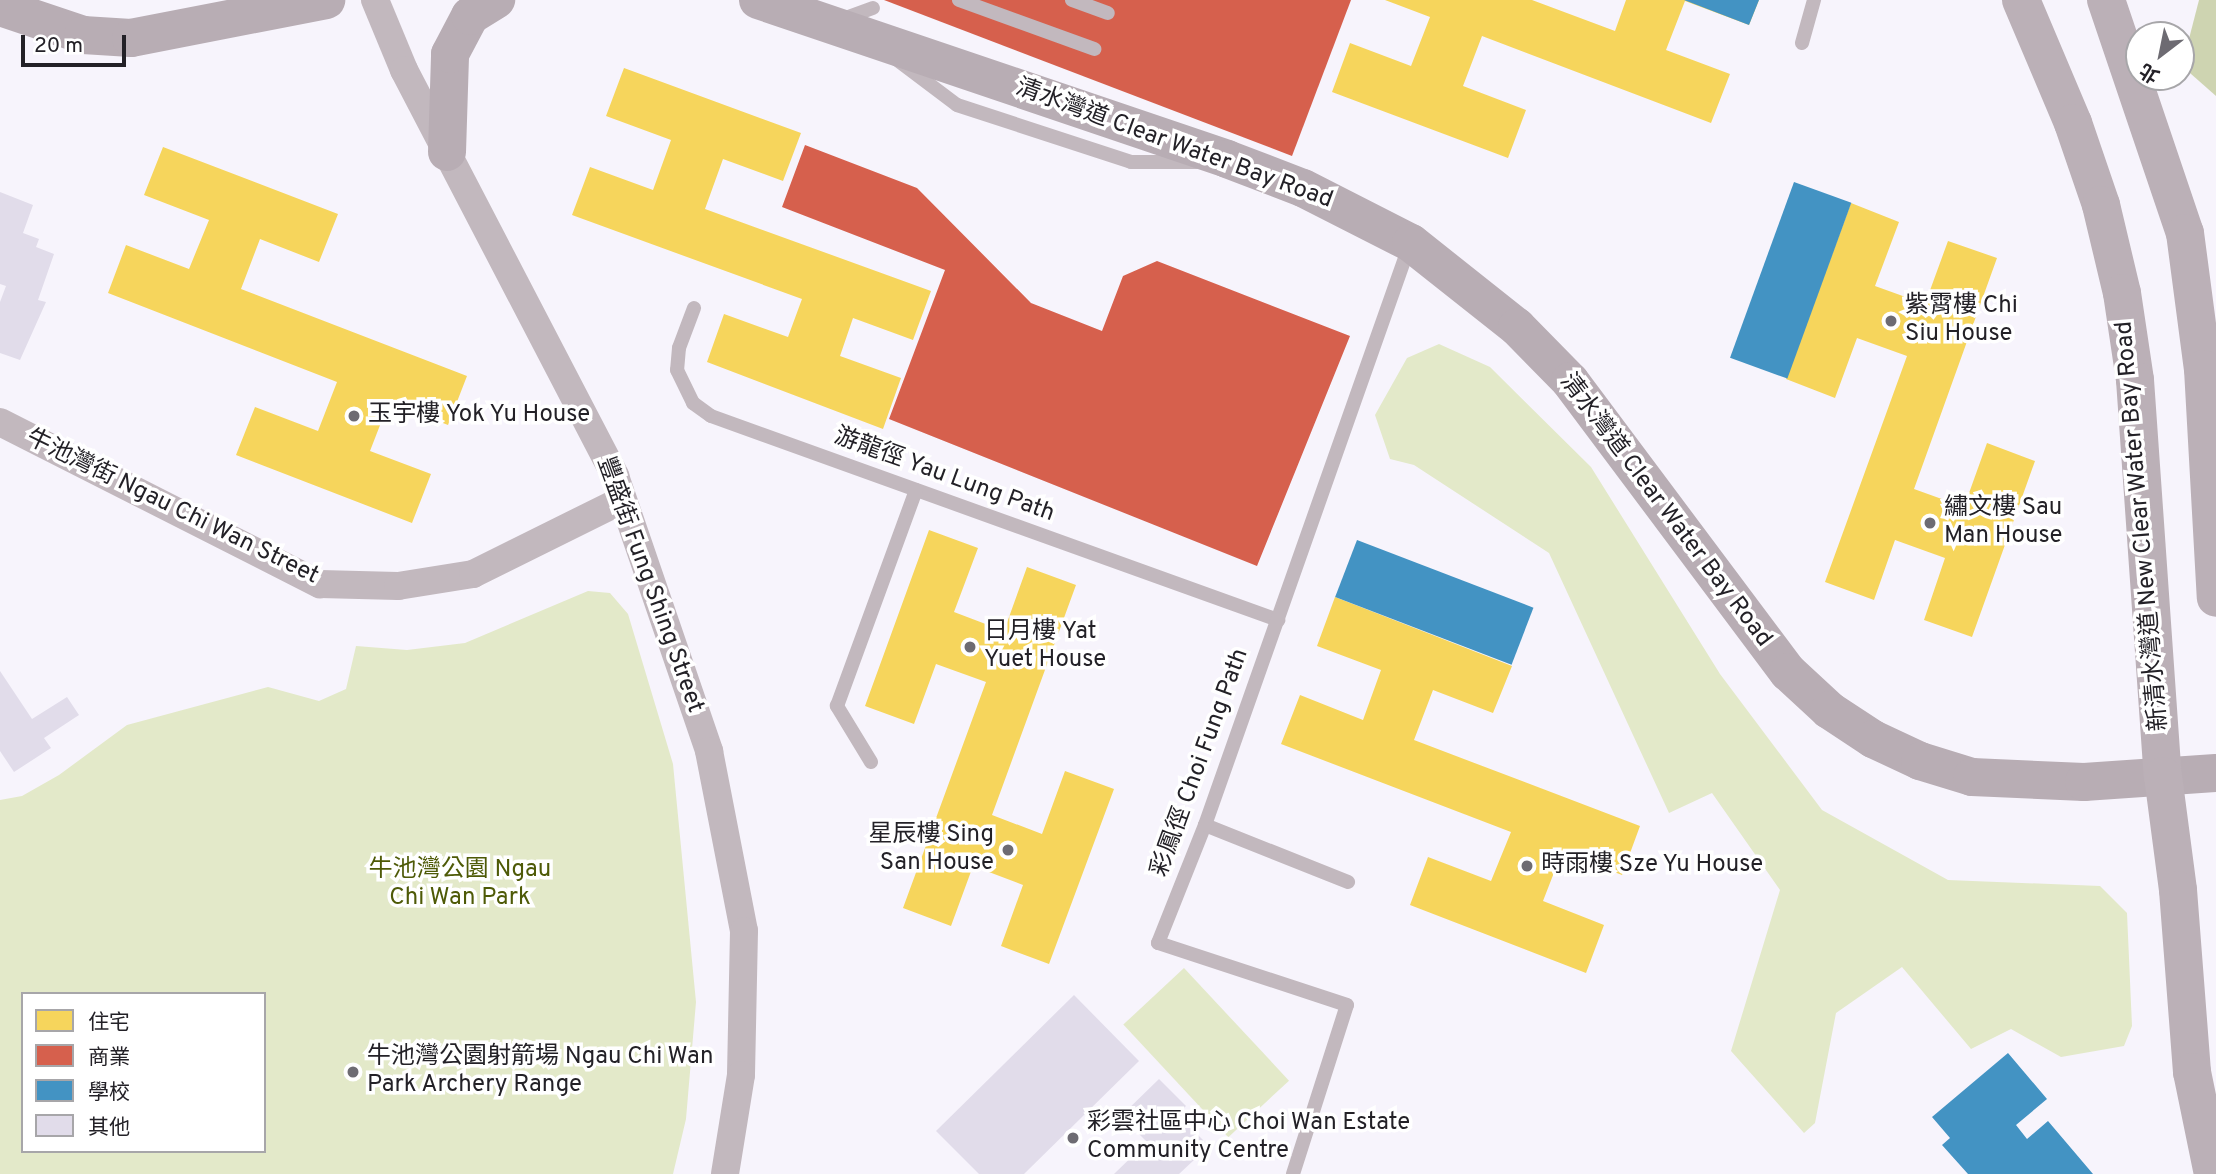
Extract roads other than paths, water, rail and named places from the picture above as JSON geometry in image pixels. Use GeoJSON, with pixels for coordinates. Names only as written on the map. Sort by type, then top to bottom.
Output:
{"type":"FeatureCollection","features":[{"type":"Feature","properties":{"kind":"main road"},"geometry":{"type":"LineString","coordinates":[[0,7],[83,35],[131,38],[326,0]]}},
{"type":"Feature","properties":{"kind":"main road"},"geometry":{"type":"LineString","coordinates":[[447,152],[450,54],[470,16],[496,0]]}},
{"type":"Feature","properties":{"kind":"main road","name":"清水灣道 Clear Water Bay Road"},"geometry":{"type":"LineString","coordinates":[[758,0],[829,24],[875,24],[1227,159],[1292,175],[1410,243],[1461,278],[1570,381],[1746,622],[1788,671],[1829,710],[1897,750],[1972,777],[2084,782],[2216,773]]}},
{"type":"Feature","properties":{"kind":"main road","name":"新清水灣道 New Clear Water Bay Road"},"geometry":{"type":"LineString","coordinates":[[2021,0],[2073,123],[2101,205],[2122,293],[2136,380],[2163,776]]}},
{"type":"Feature","properties":{"kind":"main road"},"geometry":{"type":"LineString","coordinates":[[2106,0],[2185,233],[2203,369],[2216,598]]}},
{"type":"Feature","properties":{"kind":"main road"},"geometry":{"type":"LineString","coordinates":[[2163,776],[2178,890],[2192,1072],[2213,1174]]}},
{"type":"Feature","properties":{"kind":"street","name":"豐盛街 Fung Shing Street"},"geometry":{"type":"LineString","coordinates":[[375,0],[404,70],[615,476],[709,751],[744,931],[741,1075],[725,1174]]}},
{"type":"Feature","properties":{"kind":"street","name":"牛池灣街 Ngau Chi Wan Street"},"geometry":{"type":"LineString","coordinates":[[0,422],[320,584],[398,586],[473,575],[622,499]]}},
{"type":"Feature","properties":{"kind":"lane"},"geometry":{"type":"LineString","coordinates":[[959,0],[1094,49]]}},
{"type":"Feature","properties":{"kind":"lane"},"geometry":{"type":"LineString","coordinates":[[1072,0],[1108,13]]}},
{"type":"Feature","properties":{"kind":"lane"},"geometry":{"type":"LineString","coordinates":[[1802,43],[1814,0]]}},
{"type":"Feature","properties":{"kind":"lane","name":"彩鳳徑 Choi Fung Path"},"geometry":{"type":"LineString","coordinates":[[1293,1174],[1348,1005],[1158,943],[1205,825],[1410,243]]}},
{"type":"Feature","properties":{"kind":"lane","name":"游龍徑 Yau Lung Path"},"geometry":{"type":"LineString","coordinates":[[694,308],[679,348],[677,370],[685,393],[702,411],[1278,620]]}},
{"type":"Feature","properties":{"kind":"lane"},"geometry":{"type":"LineString","coordinates":[[871,762],[837,706],[916,490]]}},
{"type":"Feature","properties":{"kind":"lane"},"geometry":{"type":"LineString","coordinates":[[1205,825],[1348,882]]}},
{"type":"Feature","properties":{"kind":"place","name":"紫霄樓 Chi Siu House"},"geometry":{"type":"Point","coordinates":[1891,321]}},
{"type":"Feature","properties":{"kind":"place","name":"玉宇樓 Yok Yu House"},"geometry":{"type":"Point","coordinates":[354,416]}},
{"type":"Feature","properties":{"kind":"place","name":"繡文樓 Sau Man House"},"geometry":{"type":"Point","coordinates":[1930,523]}},
{"type":"Feature","properties":{"kind":"place","name":"日月樓 Yat Yuet House"},"geometry":{"type":"Point","coordinates":[970,647]}},
{"type":"Feature","properties":{"kind":"place","name":"星辰樓 Sing San House"},"geometry":{"type":"Point","coordinates":[1008,850]}},
{"type":"Feature","properties":{"kind":"place","name":"時雨樓 Sze Yu House"},"geometry":{"type":"Point","coordinates":[1527,866]}},
{"type":"Feature","properties":{"kind":"place","name":"牛池灣公園射箭場 Ngau Chi Wan Park Archery Range"},"geometry":{"type":"Point","coordinates":[353,1072]}},
{"type":"Feature","properties":{"kind":"place","name":"彩雲社區中心 Choi Wan Estate Community Centre"},"geometry":{"type":"Point","coordinates":[1073,1138]}},
{"type":"Feature","properties":{"kind":"park label","name":"牛池灣公園 Ngau Chi Wan Park"},"geometry":{"type":"Point","coordinates":[460,885]}}]}
